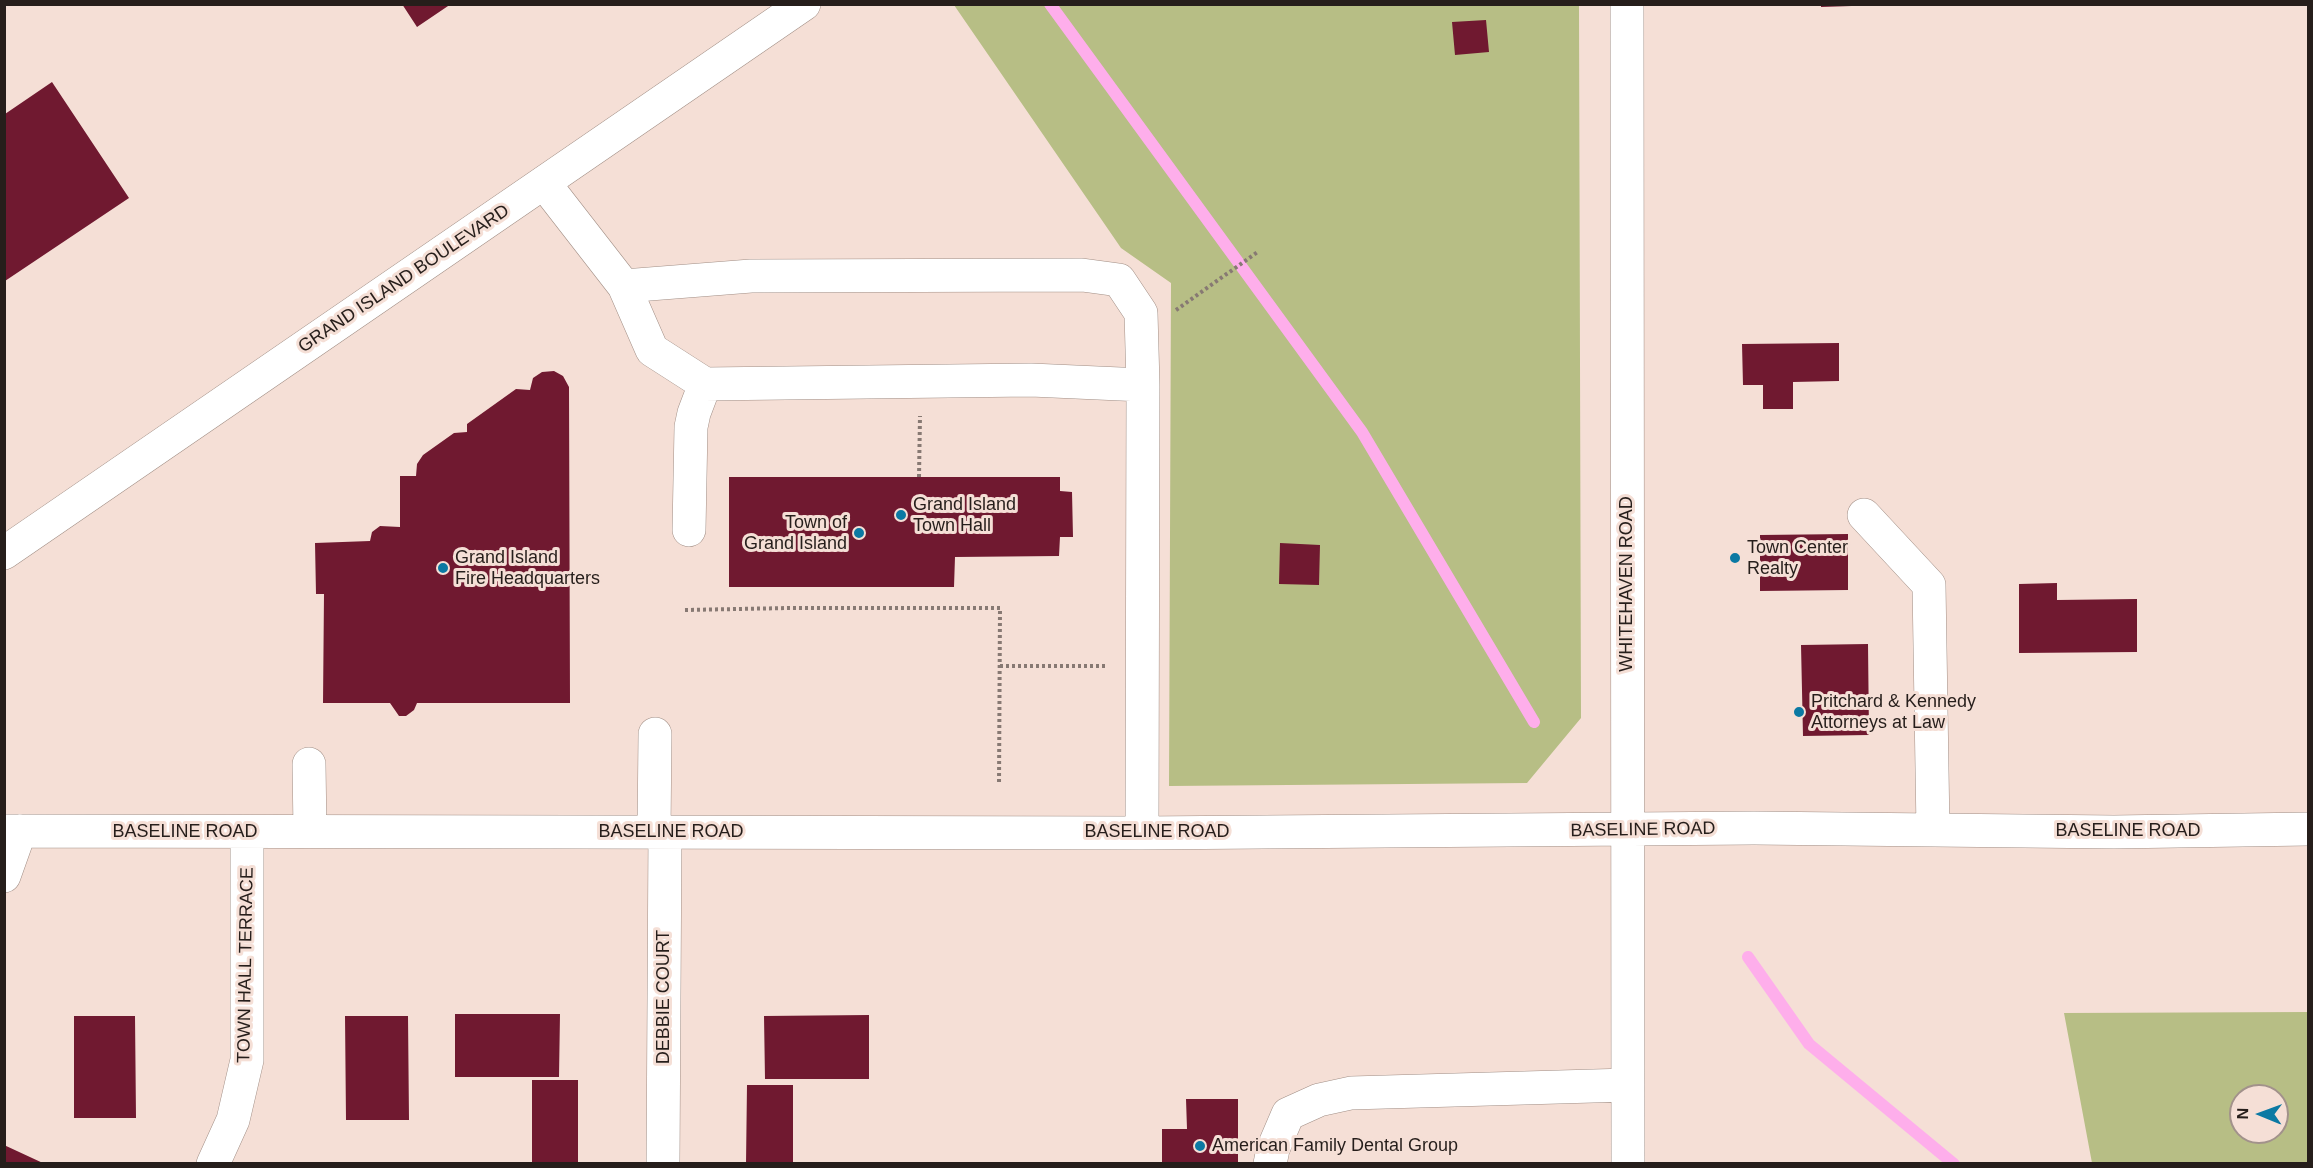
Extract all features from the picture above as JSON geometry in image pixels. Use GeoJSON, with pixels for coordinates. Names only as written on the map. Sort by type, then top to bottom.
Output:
{"type":"FeatureCollection","features":[{"type":"Feature","properties":{"kind":"street","name":"GRAND ISLAND BOULEVARD"},"geometry":{"type":"LineString","coordinates":[[4,553],[804,4]]}},
{"type":"Feature","properties":{"kind":"street","name":"WHITEHAVEN ROAD"},"geometry":{"type":"LineString","coordinates":[[1627,4],[1628,1164]]}},
{"type":"Feature","properties":{"kind":"street"},"geometry":{"type":"LineString","coordinates":[[544,183],[624,286],[652,350],[705,384],[1031,380],[1143,385]]}},
{"type":"Feature","properties":{"kind":"street"},"geometry":{"type":"LineString","coordinates":[[624,286],[751,276],[1082,275],[1119,280],[1141,313],[1143,385],[1142,833]]}},
{"type":"Feature","properties":{"kind":"street"},"geometry":{"type":"LineString","coordinates":[[689,530],[691,427],[705,384]]}},
{"type":"Feature","properties":{"kind":"street"},"geometry":{"type":"LineString","coordinates":[[1863,515],[1929,585],[1933,830]]}},
{"type":"Feature","properties":{"kind":"street","name":"DEBBIE COURT"},"geometry":{"type":"LineString","coordinates":[[655,734],[660,832],[663,1164]]}},
{"type":"Feature","properties":{"kind":"street"},"geometry":{"type":"LineString","coordinates":[[309,764],[309,831]]}},
{"type":"Feature","properties":{"kind":"street","name":"BASELINE ROAD"},"geometry":{"type":"LineString","coordinates":[[12,831],[1142,833],[1754,828],[2114,832],[2308,829]]}},
{"type":"Feature","properties":{"kind":"street"},"geometry":{"type":"LineString","coordinates":[[4,876],[12,831]]}},
{"type":"Feature","properties":{"kind":"street","name":"TOWN HALL TERRACE"},"geometry":{"type":"LineString","coordinates":[[213,1164],[233,1120],[247,1060],[247,832]]}},
{"type":"Feature","properties":{"kind":"street"},"geometry":{"type":"LineString","coordinates":[[1270,1164],[1273,1149],[1288,1114],[1318,1100],[1351,1093],[1628,1085]]}},
{"type":"Feature","properties":{"kind":"path"},"geometry":{"type":"LineString","coordinates":[[1173,312],[1259,251]]}},
{"type":"Feature","properties":{"kind":"path"},"geometry":{"type":"LineString","coordinates":[[919,477],[920,409]]}},
{"type":"Feature","properties":{"kind":"path"},"geometry":{"type":"LineString","coordinates":[[685,610],[1000,608],[999,784]]}},
{"type":"Feature","properties":{"kind":"path"},"geometry":{"type":"LineString","coordinates":[[1000,666],[1142,666]]}},
{"type":"Feature","properties":{"kind":"green space"},"geometry":{"type":"Polygon","coordinates":[[[954,5],[1579,5],[1581,718],[1527,783],[1169,786],[1171,283],[1121,248],[954,5]]]}},
{"type":"Feature","properties":{"kind":"green space"},"geometry":{"type":"Polygon","coordinates":[[[2308,1012],[2308,1163],[2092,1163],[2064,1013],[2308,1012]]]}},
{"type":"Feature","properties":{"kind":"building"},"geometry":{"type":"Polygon","coordinates":[[[402,4],[451,4],[417,27],[402,4]]]}},
{"type":"Feature","properties":{"kind":"building"},"geometry":{"type":"Polygon","coordinates":[[[1821,4],[1882,4],[1882,5],[1821,7],[1821,4]]]}},
{"type":"Feature","properties":{"kind":"building"},"geometry":{"type":"Polygon","coordinates":[[[1486,20],[1489,52],[1455,55],[1452,22],[1486,20]]]}},
{"type":"Feature","properties":{"kind":"building"},"geometry":{"type":"Polygon","coordinates":[[[52,82],[129,198],[5,281],[5,114],[52,82]]]}},
{"type":"Feature","properties":{"kind":"building"},"geometry":{"type":"Polygon","coordinates":[[[1839,343],[1839,381],[1793,382],[1793,409],[1763,409],[1763,385],[1743,385],[1742,344],[1839,343]]]}},
{"type":"Feature","properties":{"kind":"building","name":"Grand Island Fire Headquarters"},"geometry":{"type":"Polygon","coordinates":[[[554,371],[563,376],[569,387],[570,703],[417,703],[414,710],[406,716],[399,716],[390,703],[323,703],[324,594],[316,594],[315,543],[370,541],[372,532],[380,526],[400,527],[400,476],[416,476],[417,464],[423,455],[454,433],[467,432],[467,424],[516,389],[530,390],[533,378],[542,372],[554,371]]]}},
{"type":"Feature","properties":{"kind":"building","name":"Grand Island Town Hall"},"geometry":{"type":"Polygon","coordinates":[[[729,477],[1060,477],[1060,491],[1072,492],[1073,537],[1060,537],[1059,556],[955,557],[954,587],[729,587],[729,477]]]}},
{"type":"Feature","properties":{"kind":"building"},"geometry":{"type":"Polygon","coordinates":[[[1848,534],[1848,590],[1760,591],[1760,535],[1848,534]]]}},
{"type":"Feature","properties":{"kind":"building"},"geometry":{"type":"Polygon","coordinates":[[[1280,543],[1320,545],[1319,585],[1279,584],[1280,543]]]}},
{"type":"Feature","properties":{"kind":"building"},"geometry":{"type":"Polygon","coordinates":[[[2057,583],[2057,600],[2137,599],[2137,652],[2019,653],[2019,584],[2057,583]]]}},
{"type":"Feature","properties":{"kind":"building"},"geometry":{"type":"Polygon","coordinates":[[[1868,644],[1869,735],[1803,736],[1801,645],[1868,644]]]}},
{"type":"Feature","properties":{"kind":"building"},"geometry":{"type":"Polygon","coordinates":[[[455,1014],[560,1014],[559,1077],[455,1077],[455,1014]]]}},
{"type":"Feature","properties":{"kind":"building"},"geometry":{"type":"Polygon","coordinates":[[[869,1015],[869,1079],[765,1079],[764,1016],[869,1015]]]}},
{"type":"Feature","properties":{"kind":"building"},"geometry":{"type":"Polygon","coordinates":[[[74,1016],[135,1016],[136,1118],[74,1118],[74,1016]]]}},
{"type":"Feature","properties":{"kind":"building"},"geometry":{"type":"Polygon","coordinates":[[[345,1016],[408,1016],[409,1120],[346,1120],[345,1016]]]}},
{"type":"Feature","properties":{"kind":"building"},"geometry":{"type":"Polygon","coordinates":[[[532,1080],[578,1080],[578,1164],[532,1164],[532,1080]]]}},
{"type":"Feature","properties":{"kind":"building"},"geometry":{"type":"Polygon","coordinates":[[[747,1085],[793,1085],[793,1164],[746,1164],[747,1085]]]}},
{"type":"Feature","properties":{"kind":"building","name":"American Family Dental Group"},"geometry":{"type":"Polygon","coordinates":[[[1186,1099],[1238,1099],[1238,1164],[1162,1164],[1162,1129],[1187,1129],[1186,1099]]]}},
{"type":"Feature","properties":{"kind":"building"},"geometry":{"type":"Polygon","coordinates":[[[4,1145],[45,1164],[4,1164],[4,1145]]]}},
{"type":"Feature","properties":{"kind":"waterway"},"geometry":{"type":"LineString","coordinates":[[1050,4],[1362,432],[1534,722]]}},
{"type":"Feature","properties":{"kind":"waterway"},"geometry":{"type":"LineString","coordinates":[[1748,957],[1809,1044],[1954,1164]]}},
{"type":"Feature","properties":{"kind":"place","name":"Grand Island Town Hall"},"geometry":{"type":"Point","coordinates":[901,515]}},
{"type":"Feature","properties":{"kind":"place","name":"Town of Grand Island"},"geometry":{"type":"Point","coordinates":[859,533]}},
{"type":"Feature","properties":{"kind":"place","name":"Town Center Realty"},"geometry":{"type":"Point","coordinates":[1735,558]}},
{"type":"Feature","properties":{"kind":"place","name":"Grand Island Fire Headquarters"},"geometry":{"type":"Point","coordinates":[443,568]}},
{"type":"Feature","properties":{"kind":"place","name":"Pritchard & Kennedy Attorneys at Law"},"geometry":{"type":"Point","coordinates":[1799,712]}},
{"type":"Feature","properties":{"kind":"place","name":"American Family Dental Group"},"geometry":{"type":"Point","coordinates":[1200,1146]}}]}
